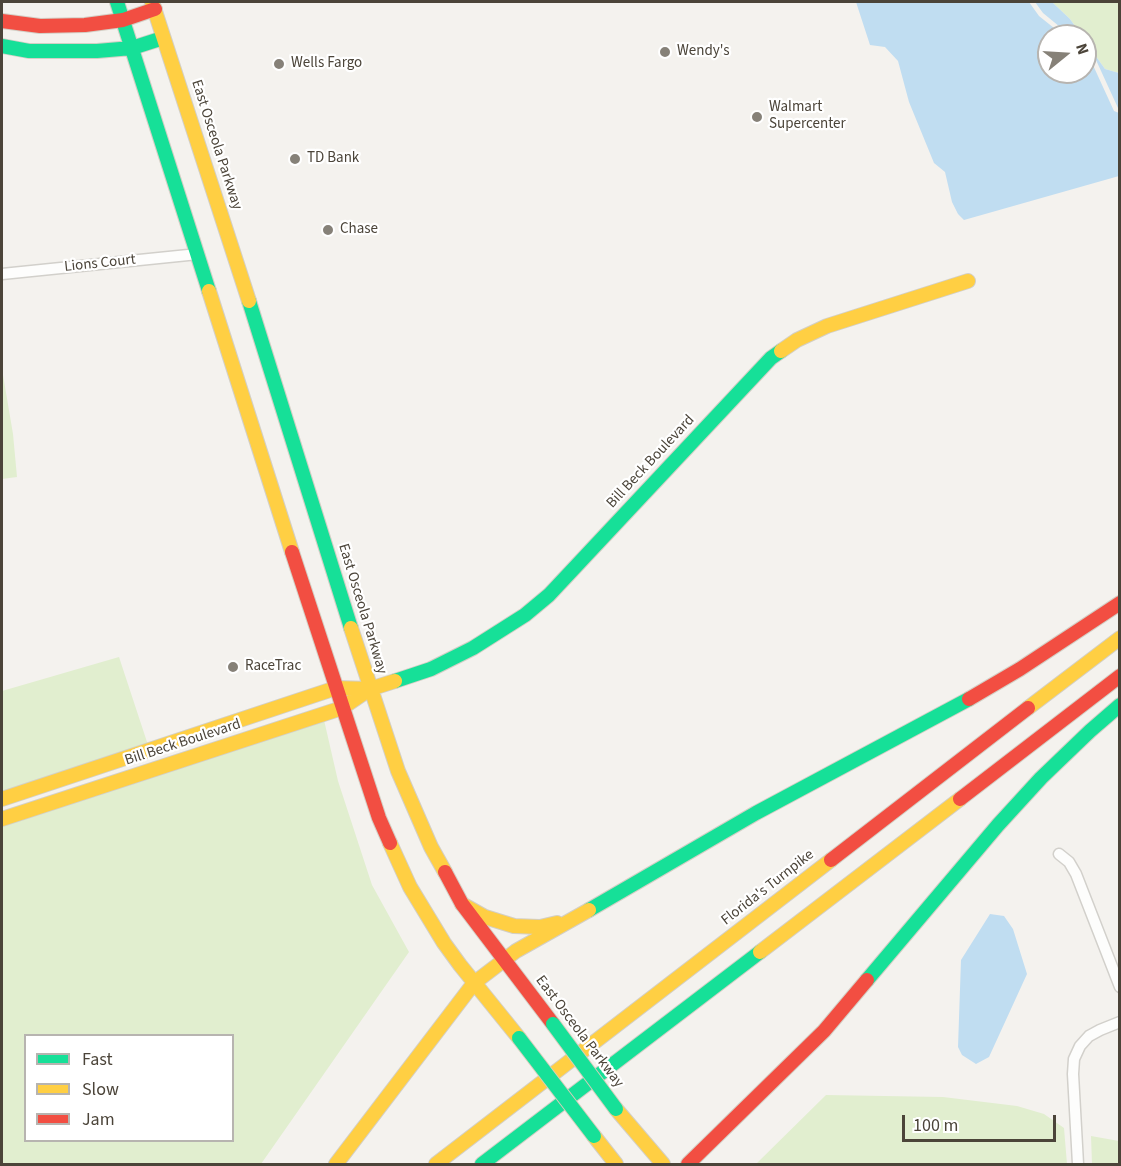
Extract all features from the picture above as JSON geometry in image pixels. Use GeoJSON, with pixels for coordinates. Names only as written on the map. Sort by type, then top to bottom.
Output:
{"type":"FeatureCollection","features":[{"type":"Feature","properties":{"kind":"main road"},"geometry":{"type":"LineString","coordinates":[[117,2],[379,818],[410,887],[444,943],[616,1164]]}},
{"type":"Feature","properties":{"kind":"main road"},"geometry":{"type":"LineString","coordinates":[[2,21],[40,26],[85,25],[123,20],[153,5]]}},
{"type":"Feature","properties":{"kind":"main road","name":"East Osceola Parkway"},"geometry":{"type":"LineString","coordinates":[[153,5],[370,689],[398,771],[431,847],[462,904],[616,1109],[663,1164]]}},
{"type":"Feature","properties":{"kind":"main road"},"geometry":{"type":"LineString","coordinates":[[2,46],[30,51],[64,52],[132,48],[163,38]]}},
{"type":"Feature","properties":{"kind":"main road","name":"Bill Beck Boulevard"},"geometry":{"type":"LineString","coordinates":[[2,819],[342,708],[370,689],[442,664],[486,641],[549,595],[771,358],[797,340],[827,326],[968,281]]}},
{"type":"Feature","properties":{"kind":"main road"},"geometry":{"type":"LineString","coordinates":[[336,1164],[474,983],[516,951],[756,813],[949,711],[1020,669],[1119,603]]}},
{"type":"Feature","properties":{"kind":"main road","name":"Florida's Turnpike"},"geometry":{"type":"LineString","coordinates":[[436,1164],[1119,638]]}},
{"type":"Feature","properties":{"kind":"main road"},"geometry":{"type":"LineString","coordinates":[[482,1164],[1119,676]]}},
{"type":"Feature","properties":{"kind":"main road","name":"Bill Beck Boulevard"},"geometry":{"type":"LineString","coordinates":[[2,799],[336,688],[370,689]]}},
{"type":"Feature","properties":{"kind":"main road"},"geometry":{"type":"LineString","coordinates":[[688,1164],[824,1031],[998,825],[1041,778],[1119,705]]}},
{"type":"Feature","properties":{"kind":"main road"},"geometry":{"type":"LineString","coordinates":[[462,904],[485,917],[514,927],[540,927],[574,919]]}},
{"type":"Feature","properties":{"kind":"main road"},"geometry":{"type":"LineString","coordinates":[[700,1164],[709,1144]]}},
{"type":"Feature","properties":{"kind":"street","name":"Lions Court"},"geometry":{"type":"LineString","coordinates":[[2,274],[198,254]]}},
{"type":"Feature","properties":{"kind":"street"},"geometry":{"type":"LineString","coordinates":[[1059,854],[1069,862],[1076,874],[1119,987]]}},
{"type":"Feature","properties":{"kind":"street"},"geometry":{"type":"LineString","coordinates":[[1078,1164],[1074,1059],[1080,1046],[1089,1036],[1119,1022]]}},
{"type":"Feature","properties":{"kind":"green space"},"geometry":{"type":"Polygon","coordinates":[[[1052,2],[1119,2],[1119,73],[1105,69],[1097,58],[1097,24],[1074,24],[1052,2]]]}},
{"type":"Feature","properties":{"kind":"green space"},"geometry":{"type":"Polygon","coordinates":[[[2,369],[13,434],[17,477],[2,479],[2,369]]]}},
{"type":"Feature","properties":{"kind":"green space"},"geometry":{"type":"Polygon","coordinates":[[[119,657],[148,745],[2,793],[2,691],[119,657]]]}},
{"type":"Feature","properties":{"kind":"green space"},"geometry":{"type":"Polygon","coordinates":[[[324,720],[338,781],[372,885],[409,952],[261,1164],[2,1164],[2,824],[324,720]]]}},
{"type":"Feature","properties":{"kind":"green space"},"geometry":{"type":"Polygon","coordinates":[[[826,1095],[943,1097],[1017,1106],[1044,1114],[1064,1128],[1067,1164],[757,1164],[826,1095]]]}},
{"type":"Feature","properties":{"kind":"green space"},"geometry":{"type":"Polygon","coordinates":[[[1091,1136],[1119,1141],[1119,1164],[1092,1164],[1091,1136]]]}},
{"type":"Feature","properties":{"kind":"water"},"geometry":{"type":"Polygon","coordinates":[[[856,2],[1029,2],[1039,16],[1049,24],[1037,24],[1037,84],[1097,84],[1097,74],[1114,111],[1119,113],[1119,176],[964,220],[952,202],[945,172],[934,163],[909,102],[898,61],[885,47],[870,45],[856,2]]]}},
{"type":"Feature","properties":{"kind":"water"},"geometry":{"type":"Polygon","coordinates":[[[1035,2],[1052,2],[1074,24],[1056,24],[1043,13],[1035,2]]]}},
{"type":"Feature","properties":{"kind":"water"},"geometry":{"type":"Polygon","coordinates":[[[1097,58],[1105,69],[1119,73],[1118,108],[1097,58]]]}},
{"type":"Feature","properties":{"kind":"water"},"geometry":{"type":"Polygon","coordinates":[[[990,914],[1004,916],[1013,929],[1027,974],[989,1057],[976,1064],[962,1055],[958,1047],[961,960],[990,914]]]}},
{"type":"Feature","properties":{"kind":"traffic: fast"},"geometry":{"type":"LineString","coordinates":[[117,2],[209,291]]}},
{"type":"Feature","properties":{"kind":"traffic: fast"},"geometry":{"type":"LineString","coordinates":[[2,46],[29,51],[97,51],[132,48],[163,38]]}},
{"type":"Feature","properties":{"kind":"traffic: fast"},"geometry":{"type":"LineString","coordinates":[[249,301],[351,628]]}},
{"type":"Feature","properties":{"kind":"traffic: fast"},"geometry":{"type":"LineString","coordinates":[[395,681],[431,669],[473,648],[525,615],[549,595],[771,358],[781,351]]}},
{"type":"Feature","properties":{"kind":"traffic: fast"},"geometry":{"type":"LineString","coordinates":[[589,910],[756,813],[969,699]]}},
{"type":"Feature","properties":{"kind":"traffic: fast"},"geometry":{"type":"LineString","coordinates":[[867,980],[998,825],[1041,778],[1120,705]]}},
{"type":"Feature","properties":{"kind":"traffic: fast"},"geometry":{"type":"LineString","coordinates":[[482,1164],[760,952]]}},
{"type":"Feature","properties":{"kind":"traffic: fast"},"geometry":{"type":"LineString","coordinates":[[553,1024],[616,1109]]}},
{"type":"Feature","properties":{"kind":"traffic: fast"},"geometry":{"type":"LineString","coordinates":[[519,1038],[594,1136]]}},
{"type":"Feature","properties":{"kind":"traffic: slow"},"geometry":{"type":"LineString","coordinates":[[152,2],[249,301]]}},
{"type":"Feature","properties":{"kind":"traffic: slow"},"geometry":{"type":"LineString","coordinates":[[781,351],[797,340],[827,326],[968,281]]}},
{"type":"Feature","properties":{"kind":"traffic: slow"},"geometry":{"type":"LineString","coordinates":[[209,291],[292,552]]}},
{"type":"Feature","properties":{"kind":"traffic: slow"},"geometry":{"type":"LineString","coordinates":[[351,628],[398,771],[431,847],[445,872]]}},
{"type":"Feature","properties":{"kind":"traffic: slow"},"geometry":{"type":"LineString","coordinates":[[1028,708],[1120,638]]}},
{"type":"Feature","properties":{"kind":"traffic: slow"},"geometry":{"type":"LineString","coordinates":[[2,819],[342,708],[370,689],[395,681]]}},
{"type":"Feature","properties":{"kind":"traffic: slow"},"geometry":{"type":"LineString","coordinates":[[2,799],[336,688],[370,689]]}},
{"type":"Feature","properties":{"kind":"traffic: slow"},"geometry":{"type":"LineString","coordinates":[[760,952],[960,799]]}},
{"type":"Feature","properties":{"kind":"traffic: slow"},"geometry":{"type":"LineString","coordinates":[[390,843],[410,887],[444,943],[519,1038]]}},
{"type":"Feature","properties":{"kind":"traffic: slow"},"geometry":{"type":"LineString","coordinates":[[436,1164],[831,860]]}},
{"type":"Feature","properties":{"kind":"traffic: slow"},"geometry":{"type":"LineString","coordinates":[[462,904],[485,917],[514,926],[540,927],[557,923]]}},
{"type":"Feature","properties":{"kind":"traffic: slow"},"geometry":{"type":"LineString","coordinates":[[336,1164],[474,983],[516,951],[589,910]]}},
{"type":"Feature","properties":{"kind":"traffic: slow"},"geometry":{"type":"LineString","coordinates":[[616,1109],[663,1164]]}},
{"type":"Feature","properties":{"kind":"traffic: slow"},"geometry":{"type":"LineString","coordinates":[[594,1136],[616,1164]]}},
{"type":"Feature","properties":{"kind":"traffic: jam"},"geometry":{"type":"LineString","coordinates":[[2,21],[40,26],[85,25],[123,20],[155,9]]}},
{"type":"Feature","properties":{"kind":"traffic: jam"},"geometry":{"type":"LineString","coordinates":[[292,552],[379,818],[390,843]]}},
{"type":"Feature","properties":{"kind":"traffic: jam"},"geometry":{"type":"LineString","coordinates":[[969,699],[1020,669],[1120,603]]}},
{"type":"Feature","properties":{"kind":"traffic: jam"},"geometry":{"type":"LineString","coordinates":[[960,799],[1120,676]]}},
{"type":"Feature","properties":{"kind":"traffic: jam"},"geometry":{"type":"LineString","coordinates":[[831,860],[1028,708]]}},
{"type":"Feature","properties":{"kind":"traffic: jam"},"geometry":{"type":"LineString","coordinates":[[445,872],[462,904],[553,1024]]}},
{"type":"Feature","properties":{"kind":"traffic: jam"},"geometry":{"type":"LineString","coordinates":[[688,1164],[824,1031],[867,980]]}},
{"type":"Feature","properties":{"kind":"place","name":"Wendy's"},"geometry":{"type":"Point","coordinates":[665,52]}},
{"type":"Feature","properties":{"kind":"place","name":"Wells Fargo"},"geometry":{"type":"Point","coordinates":[279,64]}},
{"type":"Feature","properties":{"kind":"place","name":"Walmart Supercenter"},"geometry":{"type":"Point","coordinates":[757,117]}},
{"type":"Feature","properties":{"kind":"place","name":"TD Bank"},"geometry":{"type":"Point","coordinates":[295,159]}},
{"type":"Feature","properties":{"kind":"place","name":"Chase"},"geometry":{"type":"Point","coordinates":[328,230]}},
{"type":"Feature","properties":{"kind":"place","name":"RaceTrac"},"geometry":{"type":"Point","coordinates":[233,667]}}]}
